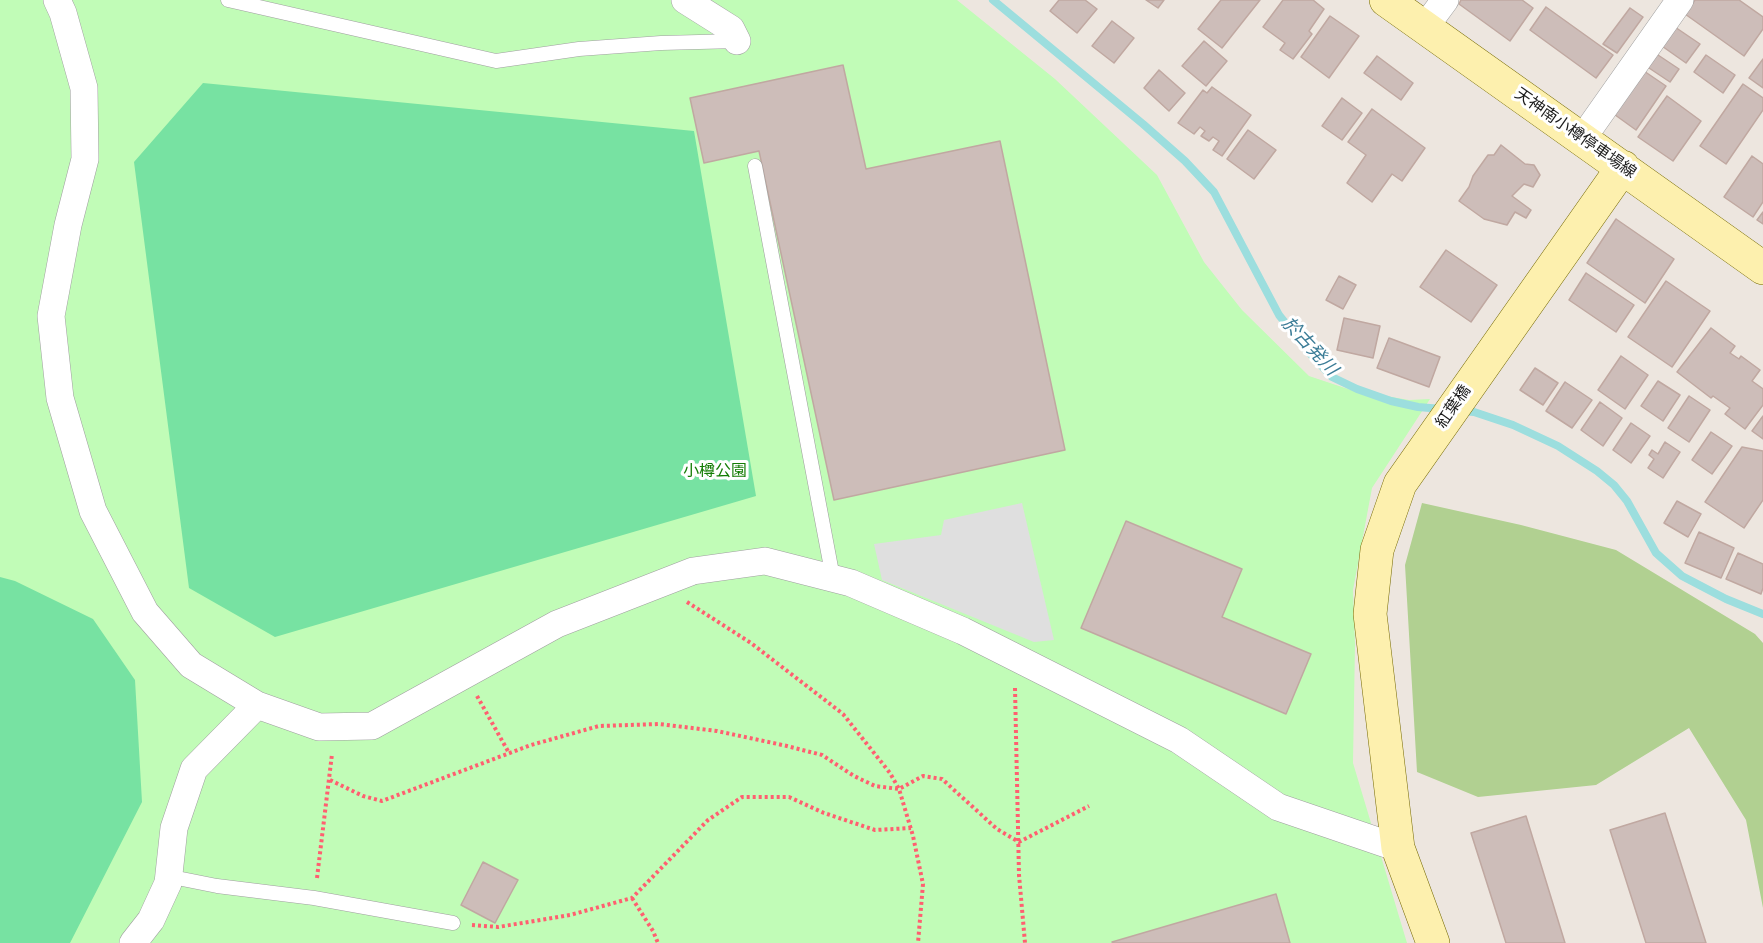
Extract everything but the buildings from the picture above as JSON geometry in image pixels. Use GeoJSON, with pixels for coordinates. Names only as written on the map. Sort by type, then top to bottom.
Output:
{"type":"FeatureCollection","features":[{"type":"Feature","properties":{"kind":"street"},"geometry":{"type":"LineString","coordinates":[[57,0],[63,13],[84,88],[85,159],[68,225],[51,316],[60,398],[93,511],[145,612],[191,665],[256,705],[319,727],[372,726],[557,624],[693,571],[765,561],[851,583],[963,631],[1179,740],[1278,807],[1398,848]]}},
{"type":"Feature","properties":{"kind":"street"},"geometry":{"type":"LineString","coordinates":[[685,0],[731,29],[737,41]]}},
{"type":"Feature","properties":{"kind":"street","name":"天神南小樽停車場線"},"geometry":{"type":"LineString","coordinates":[[1386,0],[1763,268]]}},
{"type":"Feature","properties":{"kind":"street"},"geometry":{"type":"LineString","coordinates":[[1425,27],[1445,0]]}},
{"type":"Feature","properties":{"kind":"street"},"geometry":{"type":"LineString","coordinates":[[1582,139],[1680,0]]}},
{"type":"Feature","properties":{"kind":"street","name":"紅葉橋"},"geometry":{"type":"LineString","coordinates":[[1432,943],[1398,848],[1370,614],[1377,550],[1400,484],[1623,168]]}},
{"type":"Feature","properties":{"kind":"street"},"geometry":{"type":"LineString","coordinates":[[133,943],[151,920],[168,883],[174,828],[194,769],[256,705]]}},
{"type":"Feature","properties":{"kind":"lane"},"geometry":{"type":"LineString","coordinates":[[228,0],[496,61],[579,49],[737,41]]}},
{"type":"Feature","properties":{"kind":"lane"},"geometry":{"type":"LineString","coordinates":[[755,165],[833,578]]}},
{"type":"Feature","properties":{"kind":"lane"},"geometry":{"type":"LineString","coordinates":[[177,878],[217,886],[314,898],[453,923]]}},
{"type":"Feature","properties":{"kind":"path"},"geometry":{"type":"LineString","coordinates":[[658,585],[752,643],[843,714],[890,774],[899,789],[923,884],[918,943]]}},
{"type":"Feature","properties":{"kind":"path"},"geometry":{"type":"LineString","coordinates":[[1015,657],[1018,842],[1025,943]]}},
{"type":"Feature","properties":{"kind":"path"},"geometry":{"type":"LineString","coordinates":[[464,675],[509,753]]}},
{"type":"Feature","properties":{"kind":"path"},"geometry":{"type":"LineString","coordinates":[[330,780],[363,796],[382,801],[531,745],[599,726],[659,724],[717,731],[822,755],[854,776],[875,786],[899,789],[923,776],[942,779],[997,829],[1018,842]]}},
{"type":"Feature","properties":{"kind":"path"},"geometry":{"type":"LineString","coordinates":[[314,898],[335,727]]}},
{"type":"Feature","properties":{"kind":"path"},"geometry":{"type":"LineString","coordinates":[[453,923],[498,927],[570,915],[632,898],[708,820],[742,797],[789,798],[824,813],[875,830],[910,828]]}},
{"type":"Feature","properties":{"kind":"path"},"geometry":{"type":"LineString","coordinates":[[1018,842],[1089,806]]}},
{"type":"Feature","properties":{"kind":"path"},"geometry":{"type":"LineString","coordinates":[[632,898],[658,943]]}},
{"type":"Feature","properties":{"kind":"green space","name":"小樽公園"},"geometry":{"type":"Polygon","coordinates":[[[0,0],[957,0],[1055,79],[1157,175],[1204,262],[1242,310],[1309,376],[1351,390],[1409,400],[1430,399],[1372,488],[1353,590],[1355,644],[1353,763],[1407,943],[0,943],[0,0]]]}},
{"type":"Feature","properties":{"kind":"green space"},"geometry":{"type":"Polygon","coordinates":[[[203,83],[694,131],[756,496],[275,637],[189,588],[134,162],[203,83]]]}},
{"type":"Feature","properties":{"kind":"green space"},"geometry":{"type":"Polygon","coordinates":[[[1422,503],[1521,525],[1616,550],[1755,634],[1763,643],[1763,908],[1746,820],[1689,728],[1596,785],[1478,797],[1417,772],[1405,565],[1422,503]]]}},
{"type":"Feature","properties":{"kind":"green space"},"geometry":{"type":"Polygon","coordinates":[[[0,577],[15,581],[93,619],[135,680],[142,802],[70,943],[0,943],[0,577]]]}},
{"type":"Feature","properties":{"kind":"shaded area"},"geometry":{"type":"Polygon","coordinates":[[[1022,503],[1054,640],[1034,642],[882,580],[874,544],[941,535],[944,520],[1022,503]]]}},
{"type":"Feature","properties":{"kind":"waterway","name":"於古発川"},"geometry":{"type":"LineString","coordinates":[[993,0],[1143,124],[1185,161],[1214,192],[1279,315],[1332,377],[1391,401],[1442,409]]}},
{"type":"Feature","properties":{"kind":"waterway","name":"於古発川"},"geometry":{"type":"LineString","coordinates":[[1461,411],[1474,412],[1513,425],[1558,446],[1597,471],[1614,485],[1627,501],[1656,553],[1682,576],[1726,599],[1763,614]]}}]}
